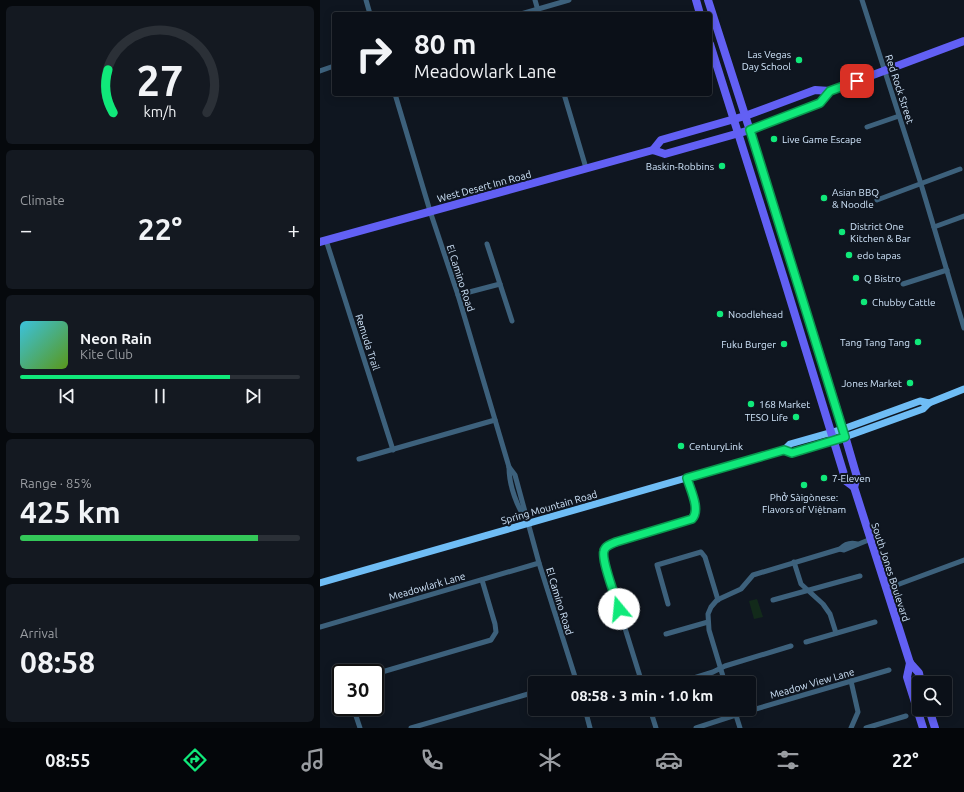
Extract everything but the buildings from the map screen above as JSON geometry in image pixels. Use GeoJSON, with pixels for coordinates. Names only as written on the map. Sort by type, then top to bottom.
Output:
{"type":"FeatureCollection","features":[{"type":"Feature","properties":{"kind":"main road"},"geometry":{"type":"LineString","coordinates":[[696,0],[699,12]]}},
{"type":"Feature","properties":{"kind":"main road","name":"South Jones Boulevard"},"geometry":{"type":"LineString","coordinates":[[708,0],[712,12]]}},
{"type":"Feature","properties":{"kind":"main road","name":"South Jones Boulevard"},"geometry":{"type":"LineString","coordinates":[[712,13],[844,433],[857,478],[854,487]]}},
{"type":"Feature","properties":{"kind":"main road","name":"West Desert Inn Road"},"geometry":{"type":"LineString","coordinates":[[653,150],[661,140],[745,116],[815,90],[830,91],[964,41]]}},
{"type":"Feature","properties":{"kind":"main road","name":"South Jones Boulevard"},"geometry":{"type":"LineString","coordinates":[[712,50],[846,481],[854,487],[910,663],[920,676]]}},
{"type":"Feature","properties":{"kind":"main road","name":"West Desert Inn Road"},"geometry":{"type":"LineString","coordinates":[[323,241],[653,150],[666,154],[750,130],[820,103],[830,91]]}},
{"type":"Feature","properties":{"kind":"main road"},"geometry":{"type":"LineString","coordinates":[[784,279],[794,272]]}},
{"type":"Feature","properties":{"kind":"main road","name":"Spring Mountain Road"},"geometry":{"type":"LineString","coordinates":[[784,450],[792,453],[834,441],[844,433],[920,401],[929,402],[964,389]]}},
{"type":"Feature","properties":{"kind":"main road","name":"Spring Mountain Road"},"geometry":{"type":"LineString","coordinates":[[320,583],[784,450],[790,444],[831,432],[844,433]]}},
{"type":"Feature","properties":{"kind":"main road","name":"South Jones Boulevard"},"geometry":{"type":"LineString","coordinates":[[910,663],[907,677],[923,728]]}},
{"type":"Feature","properties":{"kind":"main road"},"geometry":{"type":"LineString","coordinates":[[932,716],[935,728]]}},
{"type":"Feature","properties":{"kind":"street"},"geometry":{"type":"LineString","coordinates":[[366,0],[369,12]]}},
{"type":"Feature","properties":{"kind":"street"},"geometry":{"type":"LineString","coordinates":[[535,0],[539,12],[569,0]]}},
{"type":"Feature","properties":{"kind":"street","name":"Red Rock Street"},"geometry":{"type":"LineString","coordinates":[[862,0],[921,184],[964,328]]}},
{"type":"Feature","properties":{"kind":"street"},"geometry":{"type":"LineString","coordinates":[[320,70],[332,67]]}},
{"type":"Feature","properties":{"kind":"street","name":"El Camino Road"},"geometry":{"type":"LineString","coordinates":[[396,96],[430,211],[458,295],[509,467],[509,477],[520,512],[528,524],[574,676]]}},
{"type":"Feature","properties":{"kind":"street"},"geometry":{"type":"LineString","coordinates":[[565,96],[586,168]]}},
{"type":"Feature","properties":{"kind":"street"},"geometry":{"type":"LineString","coordinates":[[867,127],[899,116]]}},
{"type":"Feature","properties":{"kind":"street"},"geometry":{"type":"LineString","coordinates":[[877,200],[960,169]]}},
{"type":"Feature","properties":{"kind":"street"},"geometry":{"type":"LineString","coordinates":[[934,227],[964,216]]}},
{"type":"Feature","properties":{"kind":"street","name":"Remuda Trail"},"geometry":{"type":"LineString","coordinates":[[323,241],[393,450]]}},
{"type":"Feature","properties":{"kind":"street"},"geometry":{"type":"LineString","coordinates":[[487,244],[512,321]]}},
{"type":"Feature","properties":{"kind":"street"},"geometry":{"type":"LineString","coordinates":[[903,284],[947,270]]}},
{"type":"Feature","properties":{"kind":"street"},"geometry":{"type":"LineString","coordinates":[[458,295],[500,284]]}},
{"type":"Feature","properties":{"kind":"street"},"geometry":{"type":"LineString","coordinates":[[359,459],[495,420]]}},
{"type":"Feature","properties":{"kind":"street"},"geometry":{"type":"LineString","coordinates":[[640,676],[603,554],[606,547],[616,542],[692,519],[695,513],[694,502],[687,478]]}},
{"type":"Feature","properties":{"kind":"street"},"geometry":{"type":"LineString","coordinates":[[723,676],[708,622],[708,614],[711,607],[718,600],[741,589],[753,575],[840,549],[844,550],[854,547],[857,544],[871,539]]}},
{"type":"Feature","properties":{"kind":"street"},"geometry":{"type":"LineString","coordinates":[[668,604],[657,565],[701,552],[705,557],[718,600]]}},
{"type":"Feature","properties":{"kind":"street"},"geometry":{"type":"LineString","coordinates":[[886,589],[964,560]]}},
{"type":"Feature","properties":{"kind":"street"},"geometry":{"type":"LineString","coordinates":[[794,562],[801,584],[823,604],[830,614],[836,633]]}},
{"type":"Feature","properties":{"kind":"street","name":"Meadowlark Lane"},"geometry":{"type":"LineString","coordinates":[[320,627],[539,563]]}},
{"type":"Feature","properties":{"kind":"street"},"geometry":{"type":"LineString","coordinates":[[773,600],[860,576]]}},
{"type":"Feature","properties":{"kind":"street"},"geometry":{"type":"LineString","coordinates":[[384,671],[491,640],[496,632],[495,624],[482,580]]}},
{"type":"Feature","properties":{"kind":"street"},"geometry":{"type":"LineString","coordinates":[[666,634],[708,622]]}},
{"type":"Feature","properties":{"kind":"street"},"geometry":{"type":"LineString","coordinates":[[806,642],[875,622]]}},
{"type":"Feature","properties":{"kind":"street"},"geometry":{"type":"LineString","coordinates":[[700,676],[720,668],[791,646]]}},
{"type":"Feature","properties":{"kind":"street","name":"Meadow View Lane"},"geometry":{"type":"LineString","coordinates":[[756,709],[889,670]]}},
{"type":"Feature","properties":{"kind":"street"},"geometry":{"type":"LineString","coordinates":[[851,681],[858,712],[851,728]]}},
{"type":"Feature","properties":{"kind":"street"},"geometry":{"type":"LineString","coordinates":[[411,728],[528,694]]}},
{"type":"Feature","properties":{"kind":"street"},"geometry":{"type":"LineString","coordinates":[[356,716],[360,728]]}},
{"type":"Feature","properties":{"kind":"street"},"geometry":{"type":"LineString","coordinates":[[587,716],[590,728]]}},
{"type":"Feature","properties":{"kind":"street"},"geometry":{"type":"LineString","coordinates":[[652,716],[656,728]]}},
{"type":"Feature","properties":{"kind":"street","name":"Meadow View Lane"},"geometry":{"type":"LineString","coordinates":[[696,728],[733,716]]}},
{"type":"Feature","properties":{"kind":"street"},"geometry":{"type":"LineString","coordinates":[[736,716],[740,728]]}},
{"type":"Feature","properties":{"kind":"street"},"geometry":{"type":"LineString","coordinates":[[866,728],[906,716]]}},
{"type":"Feature","properties":{"kind":"green space"},"geometry":{"type":"Polygon","coordinates":[[[757,599],[763,617],[754,619],[749,601],[757,599]]]}},
{"type":"Feature","properties":{"kind":"place","name":"Las Vegas Day School"},"geometry":{"type":"Point","coordinates":[799,60]}},
{"type":"Feature","properties":{"kind":"place","name":"Live Game Escape"},"geometry":{"type":"Point","coordinates":[774,139]}},
{"type":"Feature","properties":{"kind":"place","name":"Baskin-Robbins"},"geometry":{"type":"Point","coordinates":[722,166]}},
{"type":"Feature","properties":{"kind":"place","name":"Asian BBQ & Noodle"},"geometry":{"type":"Point","coordinates":[824,198]}},
{"type":"Feature","properties":{"kind":"place","name":"District One Kitchen & Bar"},"geometry":{"type":"Point","coordinates":[842,232]}},
{"type":"Feature","properties":{"kind":"place","name":"edo tapas"},"geometry":{"type":"Point","coordinates":[849,255]}},
{"type":"Feature","properties":{"kind":"place","name":"Q Bistro"},"geometry":{"type":"Point","coordinates":[856,278]}},
{"type":"Feature","properties":{"kind":"place","name":"Chubby Cattle"},"geometry":{"type":"Point","coordinates":[864,302]}},
{"type":"Feature","properties":{"kind":"place","name":"Noodlehead"},"geometry":{"type":"Point","coordinates":[720,314]}},
{"type":"Feature","properties":{"kind":"place","name":"Tang Tang Tang"},"geometry":{"type":"Point","coordinates":[918,342]}},
{"type":"Feature","properties":{"kind":"place","name":"Fuku Burger"},"geometry":{"type":"Point","coordinates":[784,344]}},
{"type":"Feature","properties":{"kind":"place","name":"Jones Market"},"geometry":{"type":"Point","coordinates":[910,383]}},
{"type":"Feature","properties":{"kind":"place","name":"168 Market"},"geometry":{"type":"Point","coordinates":[751,404]}},
{"type":"Feature","properties":{"kind":"place","name":"TESO Life"},"geometry":{"type":"Point","coordinates":[796,417]}},
{"type":"Feature","properties":{"kind":"place","name":"CenturyLink"},"geometry":{"type":"Point","coordinates":[681,446]}},
{"type":"Feature","properties":{"kind":"place","name":"7-Eleven"},"geometry":{"type":"Point","coordinates":[824,478]}},
{"type":"Feature","properties":{"kind":"place","name":"Phở Sàigònese: Flavors of Việtnam"},"geometry":{"type":"Point","coordinates":[804,485]}},
{"type":"Feature","properties":{"kind":"route"},"geometry":{"type":"LineString","coordinates":[[619,609],[605,564],[603,554],[604,550],[606,547],[616,542],[692,519],[695,513],[694,502],[687,478],[784,450],[792,453],[845,437],[750,130],[820,103],[830,91],[857,81]]}}]}
